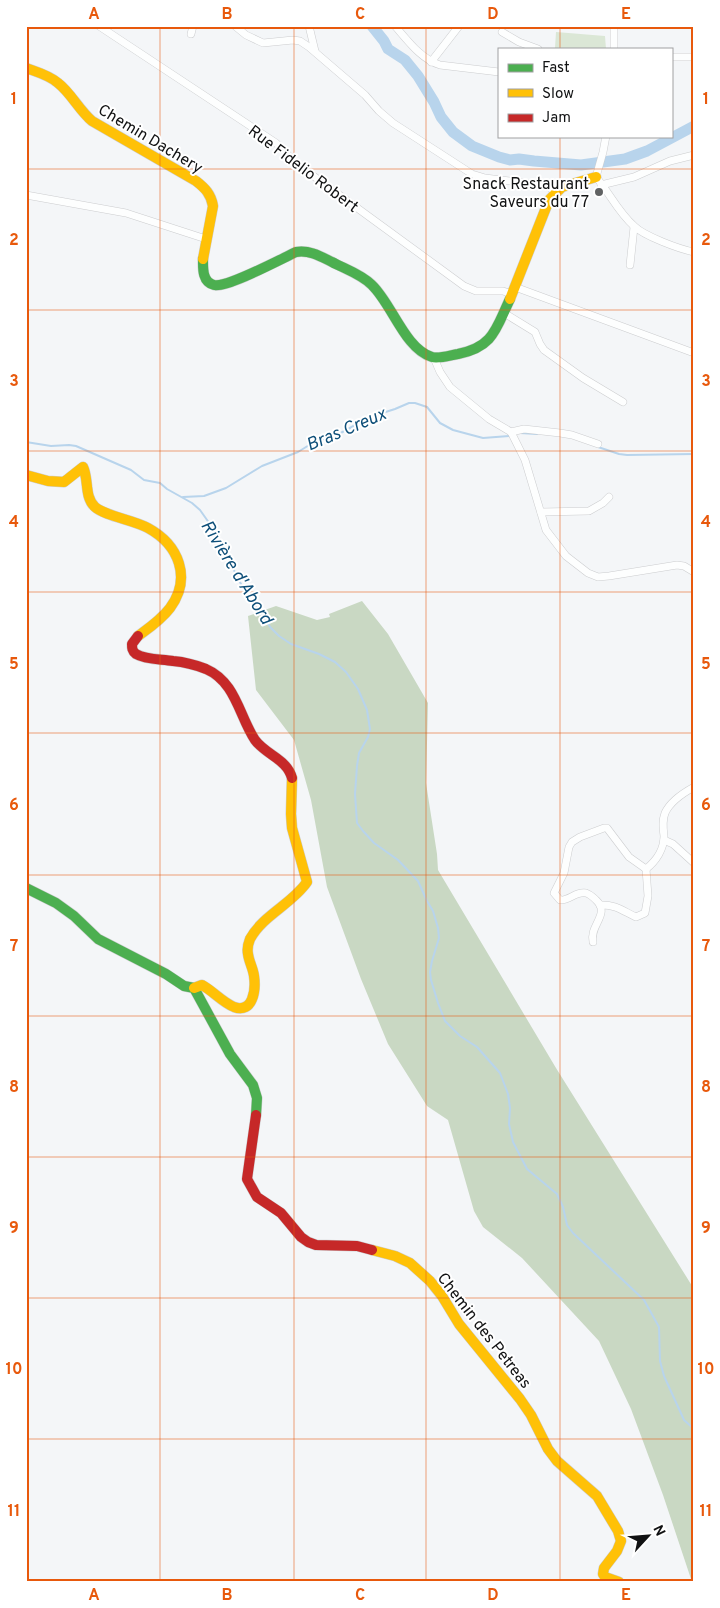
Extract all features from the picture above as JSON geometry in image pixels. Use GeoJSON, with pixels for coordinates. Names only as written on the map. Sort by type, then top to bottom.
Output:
{"type":"FeatureCollection","features":[{"type":"Feature","properties":{"kind":"street","name":"Rue Fidelio Robert"},"geometry":{"type":"LineString","coordinates":[[100,26],[276,143],[297,164],[464,286],[476,290],[514,290],[694,353]]}},
{"type":"Feature","properties":{"kind":"street"},"geometry":{"type":"LineString","coordinates":[[235,26],[263,43],[293,40],[315,51],[393,123],[472,174],[486,178],[542,185],[551,188],[555,193]]}},
{"type":"Feature","properties":{"kind":"street"},"geometry":{"type":"LineString","coordinates":[[309,26],[315,51]]}},
{"type":"Feature","properties":{"kind":"street"},"geometry":{"type":"LineString","coordinates":[[395,26],[424,58],[431,62],[440,65],[498,72]]}},
{"type":"Feature","properties":{"kind":"street"},"geometry":{"type":"LineString","coordinates":[[431,62],[459,26]]}},
{"type":"Feature","properties":{"kind":"street"},"geometry":{"type":"LineString","coordinates":[[614,26],[614,48]]}},
{"type":"Feature","properties":{"kind":"street"},"geometry":{"type":"LineString","coordinates":[[502,32],[519,42],[535,48]]}},
{"type":"Feature","properties":{"kind":"street"},"geometry":{"type":"LineString","coordinates":[[672,57],[694,57]]}},
{"type":"Feature","properties":{"kind":"street","name":"Chemin Dachery"},"geometry":{"type":"LineString","coordinates":[[26,68],[59,83],[92,121],[196,181],[207,190],[212,198],[213,211],[206,239],[202,272],[208,282],[216,285],[227,284],[296,252],[305,250],[315,253],[364,278],[380,293],[409,337],[421,351],[434,358]]}},
{"type":"Feature","properties":{"kind":"street"},"geometry":{"type":"LineString","coordinates":[[606,138],[598,178],[614,204],[634,227],[678,248],[694,252]]}},
{"type":"Feature","properties":{"kind":"street"},"geometry":{"type":"LineString","coordinates":[[694,155],[670,160],[634,177],[598,178],[562,187],[549,200],[541,215],[514,290],[491,336],[480,347],[468,352],[434,358],[440,372],[450,387],[488,419],[511,432],[525,460],[544,526],[566,556],[588,574],[598,577],[677,565],[684,566],[694,572]]}},
{"type":"Feature","properties":{"kind":"street"},"geometry":{"type":"LineString","coordinates":[[26,195],[126,213],[206,239]]}},
{"type":"Feature","properties":{"kind":"street"},"geometry":{"type":"LineString","coordinates":[[630,265],[634,227]]}},
{"type":"Feature","properties":{"kind":"street"},"geometry":{"type":"LineString","coordinates":[[504,313],[535,332],[544,350],[583,378],[623,402]]}},
{"type":"Feature","properties":{"kind":"street"},"geometry":{"type":"LineString","coordinates":[[511,432],[524,429],[560,432],[598,444]]}},
{"type":"Feature","properties":{"kind":"street"},"geometry":{"type":"LineString","coordinates":[[26,475],[60,483],[69,480],[83,467],[90,500],[94,506],[104,512],[150,528],[167,540],[178,559],[181,570],[177,598],[172,607],[149,629],[138,635],[131,646],[136,653],[144,656],[180,662],[215,673],[228,687],[237,701],[250,731],[261,748],[289,769],[292,777],[291,820],[307,882],[250,939],[248,956],[254,971],[253,999],[250,1006],[244,1009],[230,1005],[202,985],[194,988],[184,986],[166,974],[98,939],[74,916],[56,903],[26,888]]}},
{"type":"Feature","properties":{"kind":"street"},"geometry":{"type":"LineString","coordinates":[[541,512],[589,511],[609,497]]}},
{"type":"Feature","properties":{"kind":"street"},"geometry":{"type":"LineString","coordinates":[[600,905],[617,907],[636,917],[645,912],[648,896],[646,869],[659,855],[664,840],[663,821],[666,811],[676,799],[694,787]]}},
{"type":"Feature","properties":{"kind":"street"},"geometry":{"type":"LineString","coordinates":[[593,942],[592,936],[595,925],[602,913],[600,905],[587,893],[581,893],[560,900],[554,893],[564,873],[569,847],[572,842],[580,837],[606,828],[629,857],[646,869]]}},
{"type":"Feature","properties":{"kind":"street"},"geometry":{"type":"LineString","coordinates":[[664,840],[673,844],[694,863]]}},
{"type":"Feature","properties":{"kind":"street","name":"Chemin des Petreas"},"geometry":{"type":"LineString","coordinates":[[194,988],[230,1054],[253,1085],[257,1098],[253,1146],[247,1172],[247,1179],[257,1197],[281,1213],[301,1237],[308,1242],[316,1245],[357,1246],[395,1256],[410,1263],[430,1281],[464,1331],[520,1399],[531,1415],[552,1455],[596,1496],[611,1518],[621,1541],[617,1551],[604,1568],[603,1574],[605,1578],[619,1582]]}},
{"type":"Feature","properties":{"kind":"green space"},"geometry":{"type":"Polygon","coordinates":[[[556,32],[605,36],[606,48],[555,48],[556,32]]]}},
{"type":"Feature","properties":{"kind":"green space"},"geometry":{"type":"Polygon","coordinates":[[[362,601],[388,634],[428,703],[426,783],[438,870],[556,1068],[694,1289],[694,1582],[692,1582],[663,1495],[631,1409],[599,1341],[522,1258],[483,1227],[474,1211],[448,1120],[427,1106],[388,1044],[361,979],[327,887],[311,800],[294,740],[256,690],[248,616],[276,606],[317,620],[330,617],[329,614],[362,601]]]}},
{"type":"Feature","properties":{"kind":"waterway"},"geometry":{"type":"LineString","coordinates":[[372,26],[388,49],[405,60],[418,76],[441,117],[453,132],[472,146],[499,157],[510,160],[519,159],[581,165],[625,159],[647,151],[671,138]]}},
{"type":"Feature","properties":{"kind":"waterway"},"geometry":{"type":"LineString","coordinates":[[672,138],[694,126]]}},
{"type":"Feature","properties":{"kind":"waterway","name":"Bras Creux"},"geometry":{"type":"LineString","coordinates":[[183,497],[204,496],[226,488],[262,466],[298,452],[314,442],[337,435],[370,417],[409,403],[427,407],[440,423],[453,430],[483,438],[509,436]]}},
{"type":"Feature","properties":{"kind":"waterway","name":"Bras Creux"},"geometry":{"type":"LineString","coordinates":[[520,433],[537,434]]}},
{"type":"Feature","properties":{"kind":"waterway","name":"Rivière d'Abord"},"geometry":{"type":"LineString","coordinates":[[26,442],[51,446],[76,446],[131,470],[144,480],[160,483],[192,503],[200,510],[212,527],[245,592],[271,628],[291,644],[335,662],[346,672],[358,689],[367,710],[370,729],[368,737],[359,753],[357,766],[355,794],[357,823],[374,843],[398,860],[418,881],[433,911],[439,938],[430,972],[445,1021],[460,1036],[477,1047],[500,1073],[508,1094],[510,1108],[509,1124],[513,1142],[527,1169],[557,1194],[563,1207],[567,1225],[573,1233],[644,1300],[659,1327],[660,1361],[664,1376],[684,1420],[694,1429]]}},
{"type":"Feature","properties":{"kind":"waterway","name":"Bras Creux"},"geometry":{"type":"LineString","coordinates":[[598,447],[627,455],[694,454]]}},
{"type":"Feature","properties":{"kind":"traffic: fast"},"geometry":{"type":"LineString","coordinates":[[203,259],[203,270],[207,281],[214,285],[221,285],[242,278],[296,252],[306,252],[319,256],[368,281],[386,303],[406,336],[422,352],[432,357],[445,357],[479,347],[492,335],[510,299]]}},
{"type":"Feature","properties":{"kind":"traffic: fast"},"geometry":{"type":"LineString","coordinates":[[26,888],[56,903],[74,916],[98,939],[166,974],[184,986],[194,988],[230,1054],[253,1085],[257,1098],[256,1115]]}},
{"type":"Feature","properties":{"kind":"traffic: slow"},"geometry":{"type":"LineString","coordinates":[[26,68],[47,76],[58,83],[92,121],[196,181],[205,189],[211,198],[213,206],[203,259]]}},
{"type":"Feature","properties":{"kind":"traffic: slow"},"geometry":{"type":"LineString","coordinates":[[510,299],[549,200],[562,187],[596,177]]}},
{"type":"Feature","properties":{"kind":"traffic: slow"},"geometry":{"type":"LineString","coordinates":[[26,475],[48,481],[64,482],[83,467],[89,498],[95,507],[106,513],[148,528],[168,543],[179,563],[181,574],[177,597],[163,616],[138,636]]}},
{"type":"Feature","properties":{"kind":"traffic: slow"},"geometry":{"type":"LineString","coordinates":[[194,988],[202,985],[234,1007],[240,1008],[249,1004],[254,994],[253,973],[248,952],[250,939],[262,923],[294,897],[307,882],[292,828],[292,778]]}},
{"type":"Feature","properties":{"kind":"traffic: slow"},"geometry":{"type":"LineString","coordinates":[[372,1250],[395,1256],[410,1263],[430,1281],[442,1296],[459,1324],[520,1399],[531,1415],[548,1449],[557,1461],[597,1496],[618,1531],[621,1541],[617,1551],[604,1568],[603,1574],[605,1577],[619,1582]]}},
{"type":"Feature","properties":{"kind":"traffic: jam"},"geometry":{"type":"LineString","coordinates":[[138,636],[132,644],[133,651],[136,654],[149,658],[177,661],[206,669],[224,682],[236,700],[255,740],[286,766],[292,778]]}},
{"type":"Feature","properties":{"kind":"traffic: jam"},"geometry":{"type":"LineString","coordinates":[[256,1115],[247,1179],[257,1197],[281,1213],[301,1237],[308,1242],[316,1245],[357,1246],[372,1250]]}},
{"type":"Feature","properties":{"kind":"place","name":"Snack Restaurant Saveurs du 77"},"geometry":{"type":"Point","coordinates":[599,192]}}]}
